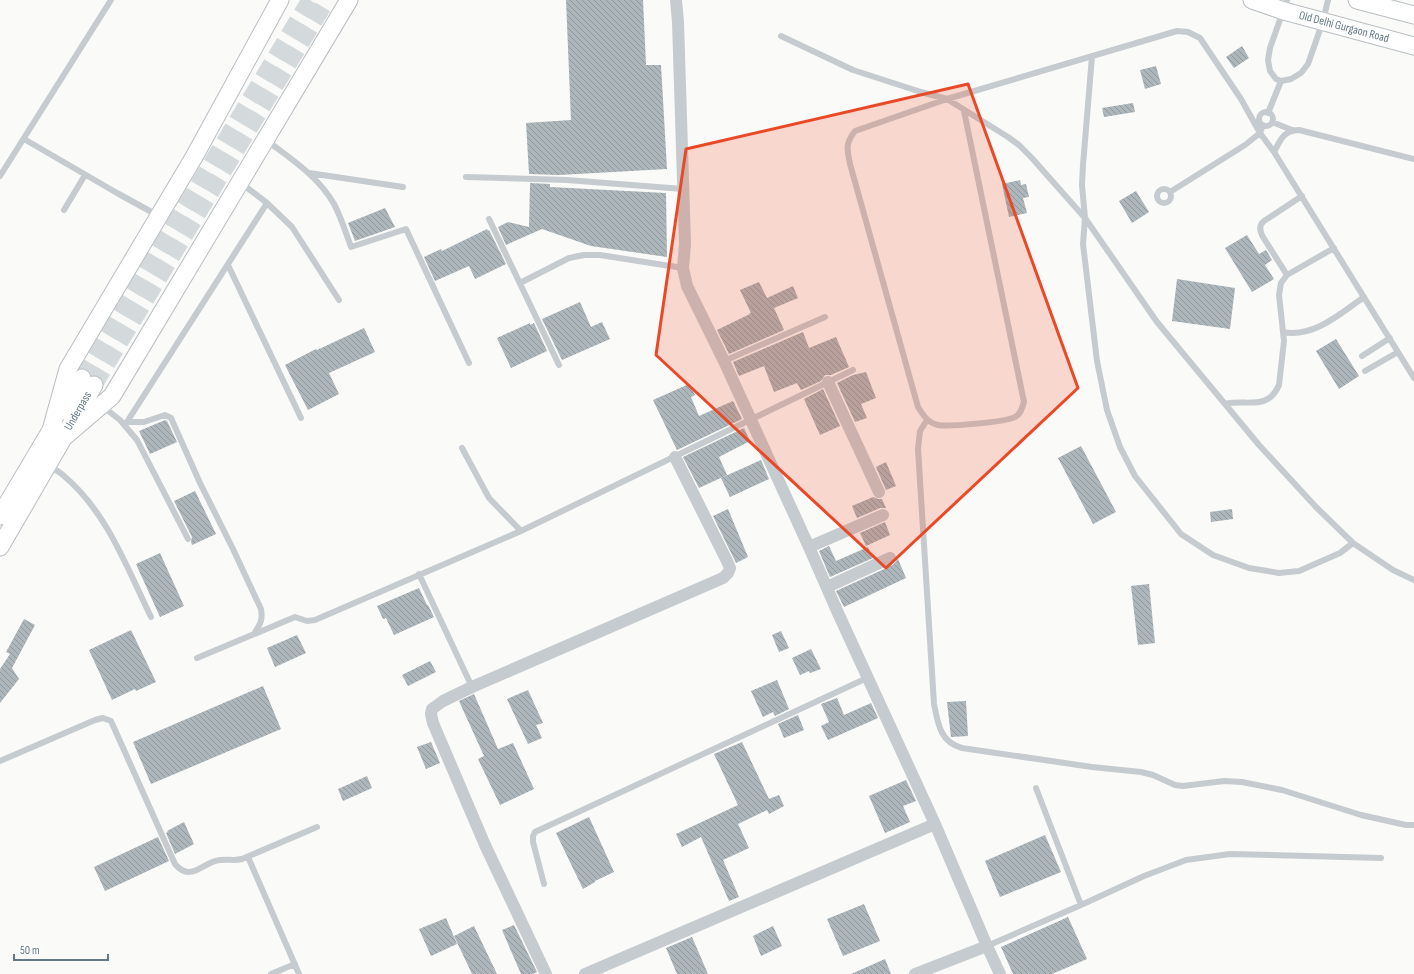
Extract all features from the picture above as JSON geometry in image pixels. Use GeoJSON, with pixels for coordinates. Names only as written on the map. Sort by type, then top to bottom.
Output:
{"type":"FeatureCollection","features":[{"type":"Feature","properties":{"kind":"main road"},"geometry":{"type":"LineString","coordinates":[[0,547],[48,465],[57,434],[68,369],[194,157],[280,0]]}},
{"type":"Feature","properties":{"kind":"main road"},"geometry":{"type":"LineString","coordinates":[[0,516],[57,434],[102,406],[112,396],[349,0]]}},
{"type":"Feature","properties":{"kind":"main road","name":"Old Delhi Gurgaon Road"},"geometry":{"type":"LineString","coordinates":[[1252,0],[1285,5],[1323,21],[1414,46]]}},
{"type":"Feature","properties":{"kind":"main road"},"geometry":{"type":"LineString","coordinates":[[1357,0],[1377,3],[1414,15]]}},
{"type":"Feature","properties":{"kind":"main road","name":"Underpass"},"geometry":{"type":"LineString","coordinates":[[57,434],[88,381]]}},
{"type":"Feature","properties":{"kind":"street"},"geometry":{"type":"LineString","coordinates":[[676,0],[685,244],[683,268],[687,286],[724,361],[809,547],[867,678],[935,824],[1000,974]]}},
{"type":"Feature","properties":{"kind":"street"},"geometry":{"type":"LineString","coordinates":[[828,382],[879,492]]}},
{"type":"Feature","properties":{"kind":"street"},"geometry":{"type":"LineString","coordinates":[[546,974],[485,845],[433,723],[431,714],[432,709],[435,705],[472,687],[723,578],[728,573],[730,568],[727,561],[675,457]]}},
{"type":"Feature","properties":{"kind":"street"},"geometry":{"type":"LineString","coordinates":[[809,547],[883,515]]}},
{"type":"Feature","properties":{"kind":"street"},"geometry":{"type":"LineString","coordinates":[[827,587],[890,558]]}},
{"type":"Feature","properties":{"kind":"street"},"geometry":{"type":"LineString","coordinates":[[586,974],[602,971],[935,824]]}},
{"type":"Feature","properties":{"kind":"street"},"geometry":{"type":"LineString","coordinates":[[915,974],[987,946]]}},
{"type":"Feature","properties":{"kind":"lane"},"geometry":{"type":"LineString","coordinates":[[0,176],[111,0]]}},
{"type":"Feature","properties":{"kind":"lane"},"geometry":{"type":"LineString","coordinates":[[1285,5],[1270,48],[1268,60],[1270,71],[1276,79],[1281,81],[1291,79],[1301,73],[1308,64],[1323,21],[1328,0]]}},
{"type":"Feature","properties":{"kind":"lane"},"geometry":{"type":"LineString","coordinates":[[964,111],[1024,402],[1021,411],[1014,418],[949,426],[937,425],[927,420],[918,407],[846,149],[849,139],[855,131],[947,99],[1177,31],[1188,32],[1200,38],[1241,99],[1260,133],[1302,196],[1414,378]]}},
{"type":"Feature","properties":{"kind":"lane"},"geometry":{"type":"LineString","coordinates":[[781,36],[853,70],[947,99],[1019,145],[1085,218],[1157,322],[1259,445],[1316,507],[1353,542],[1393,570],[1414,580]]}},
{"type":"Feature","properties":{"kind":"lane"},"geometry":{"type":"LineString","coordinates":[[1092,56],[1082,178],[1085,218],[1083,244],[1097,361],[1107,410],[1120,447],[1135,476],[1180,534],[1212,555],[1249,568],[1279,573],[1299,571],[1340,553],[1353,542]]}},
{"type":"Feature","properties":{"kind":"lane"},"geometry":{"type":"LineString","coordinates":[[1268,113],[1281,81]]}},
{"type":"Feature","properties":{"kind":"lane"},"geometry":{"type":"LineString","coordinates":[[1263,125],[1259,120],[1260,116],[1265,112],[1268,113]]}},
{"type":"Feature","properties":{"kind":"lane"},"geometry":{"type":"LineString","coordinates":[[1268,113],[1272,117],[1272,122]]}},
{"type":"Feature","properties":{"kind":"lane"},"geometry":{"type":"LineString","coordinates":[[1263,125],[1269,125],[1272,122]]}},
{"type":"Feature","properties":{"kind":"lane"},"geometry":{"type":"LineString","coordinates":[[1272,122],[1292,130],[1304,131],[1414,159]]}},
{"type":"Feature","properties":{"kind":"lane"},"geometry":{"type":"LineString","coordinates":[[1170,192],[1245,145],[1260,133],[1263,125]]}},
{"type":"Feature","properties":{"kind":"lane"},"geometry":{"type":"LineString","coordinates":[[1274,152],[1281,138],[1292,130]]}},
{"type":"Feature","properties":{"kind":"lane"},"geometry":{"type":"LineString","coordinates":[[24,139],[159,216]]}},
{"type":"Feature","properties":{"kind":"lane"},"geometry":{"type":"LineString","coordinates":[[266,140],[309,172],[324,189],[334,204],[351,247],[406,229],[469,363]]}},
{"type":"Feature","properties":{"kind":"lane"},"geometry":{"type":"LineString","coordinates":[[309,172],[403,187]]}},
{"type":"Feature","properties":{"kind":"lane"},"geometry":{"type":"LineString","coordinates":[[64,210],[85,175]]}},
{"type":"Feature","properties":{"kind":"lane"},"geometry":{"type":"LineString","coordinates":[[466,176],[568,180],[683,189]]}},
{"type":"Feature","properties":{"kind":"lane"},"geometry":{"type":"LineString","coordinates":[[240,183],[267,204],[292,227],[339,300]]}},
{"type":"Feature","properties":{"kind":"lane"},"geometry":{"type":"LineString","coordinates":[[1287,276],[1263,237],[1260,231],[1260,226],[1264,221],[1302,196]]}},
{"type":"Feature","properties":{"kind":"lane"},"geometry":{"type":"LineString","coordinates":[[127,423],[267,204]]}},
{"type":"Feature","properties":{"kind":"lane"},"geometry":{"type":"LineString","coordinates":[[489,219],[559,365]]}},
{"type":"Feature","properties":{"kind":"lane"},"geometry":{"type":"LineString","coordinates":[[1225,404],[1265,401],[1273,396],[1279,385],[1284,341],[1278,295],[1281,283],[1287,276],[1334,248]]}},
{"type":"Feature","properties":{"kind":"lane"},"geometry":{"type":"LineString","coordinates":[[520,283],[569,258],[584,255],[600,255],[683,268]]}},
{"type":"Feature","properties":{"kind":"lane"},"geometry":{"type":"LineString","coordinates":[[228,264],[301,418]]}},
{"type":"Feature","properties":{"kind":"lane"},"geometry":{"type":"LineString","coordinates":[[1283,332],[1291,333],[1310,330],[1333,320],[1364,297]]}},
{"type":"Feature","properties":{"kind":"lane"},"geometry":{"type":"LineString","coordinates":[[724,361],[825,316]]}},
{"type":"Feature","properties":{"kind":"lane"},"geometry":{"type":"LineString","coordinates":[[1362,356],[1390,338]]}},
{"type":"Feature","properties":{"kind":"lane"},"geometry":{"type":"LineString","coordinates":[[1365,371],[1398,352]]}},
{"type":"Feature","properties":{"kind":"lane"},"geometry":{"type":"LineString","coordinates":[[197,658],[296,617],[307,621],[315,620],[521,530],[853,370]]}},
{"type":"Feature","properties":{"kind":"lane"},"geometry":{"type":"LineString","coordinates":[[102,406],[120,420],[127,423],[144,422],[165,415],[171,418],[200,483],[261,609],[262,617],[254,634]]}},
{"type":"Feature","properties":{"kind":"lane"},"geometry":{"type":"LineString","coordinates":[[927,420],[920,431],[918,449],[934,704],[940,730],[943,736],[954,746],[1092,767],[1141,772],[1154,775],[1175,785],[1183,786],[1224,781],[1242,782],[1282,790],[1361,815],[1406,825],[1414,825]]}},
{"type":"Feature","properties":{"kind":"lane"},"geometry":{"type":"LineString","coordinates":[[127,423],[188,539]]}},
{"type":"Feature","properties":{"kind":"lane"},"geometry":{"type":"LineString","coordinates":[[462,448],[489,498],[521,530]]}},
{"type":"Feature","properties":{"kind":"lane"},"geometry":{"type":"LineString","coordinates":[[48,465],[64,476],[86,498],[98,515],[112,537],[151,617]]}},
{"type":"Feature","properties":{"kind":"lane"},"geometry":{"type":"LineString","coordinates":[[419,574],[472,687]]}},
{"type":"Feature","properties":{"kind":"lane"},"geometry":{"type":"LineString","coordinates":[[544,884],[533,842],[535,832],[867,678]]}},
{"type":"Feature","properties":{"kind":"lane"},"geometry":{"type":"LineString","coordinates":[[0,761],[95,720],[102,718],[111,721],[175,864],[185,872],[192,872],[220,860],[236,861],[248,857],[317,827]]}},
{"type":"Feature","properties":{"kind":"lane"},"geometry":{"type":"LineString","coordinates":[[1036,788],[1081,905]]}},
{"type":"Feature","properties":{"kind":"lane"},"geometry":{"type":"LineString","coordinates":[[987,946],[1144,876],[1186,860],[1230,854],[1381,858]]}},
{"type":"Feature","properties":{"kind":"lane"},"geometry":{"type":"LineString","coordinates":[[248,857],[299,974]]}},
{"type":"Feature","properties":{"kind":"lane"},"geometry":{"type":"LineString","coordinates":[[271,974],[295,964]]}},
{"type":"Feature","properties":{"kind":"highlighted area"},"geometry":{"type":"Polygon","coordinates":[[[968,84],[1078,388],[886,568],[656,355],[686,149],[968,84]]]}},
{"type":"Feature","properties":{"kind":"building"},"geometry":{"type":"Polygon","coordinates":[[[566,0],[643,0],[646,65],[661,65],[667,169],[559,175],[529,174],[526,123],[571,120],[566,0]]]}},
{"type":"Feature","properties":{"kind":"building"},"geometry":{"type":"Polygon","coordinates":[[[1242,46],[1249,58],[1234,68],[1226,57],[1242,46]]]}},
{"type":"Feature","properties":{"kind":"building"},"geometry":{"type":"Polygon","coordinates":[[[1156,66],[1161,84],[1145,89],[1140,70],[1156,66]]]}},
{"type":"Feature","properties":{"kind":"building"},"geometry":{"type":"Polygon","coordinates":[[[1133,103],[1135,112],[1104,117],[1102,108],[1133,103]]]}},
{"type":"Feature","properties":{"kind":"building"},"geometry":{"type":"Polygon","coordinates":[[[1020,180],[1021,185],[1026,184],[1029,197],[1023,198],[1027,213],[1009,217],[1002,184],[1020,180]]]}},
{"type":"Feature","properties":{"kind":"building"},"geometry":{"type":"Polygon","coordinates":[[[530,183],[550,184],[550,187],[666,193],[667,257],[591,246],[542,229],[506,245],[498,227],[508,222],[529,227],[530,183]]]}},
{"type":"Feature","properties":{"kind":"building"},"geometry":{"type":"Polygon","coordinates":[[[1136,191],[1149,212],[1132,223],[1119,201],[1136,191]]]}},
{"type":"Feature","properties":{"kind":"building"},"geometry":{"type":"Polygon","coordinates":[[[385,208],[395,227],[355,241],[348,223],[385,208]]]}},
{"type":"Feature","properties":{"kind":"building"},"geometry":{"type":"Polygon","coordinates":[[[487,229],[488,231],[489,230],[506,264],[475,279],[469,266],[435,281],[424,257],[441,249],[442,251],[487,229]]]}},
{"type":"Feature","properties":{"kind":"building"},"geometry":{"type":"Polygon","coordinates":[[[1247,235],[1259,254],[1266,250],[1272,260],[1265,265],[1274,279],[1252,292],[1225,248],[1247,235]]]}},
{"type":"Feature","properties":{"kind":"building"},"geometry":{"type":"Polygon","coordinates":[[[1177,279],[1235,288],[1230,329],[1172,321],[1177,279]]]}},
{"type":"Feature","properties":{"kind":"building"},"geometry":{"type":"Polygon","coordinates":[[[759,282],[767,298],[793,286],[798,298],[774,308],[784,330],[729,354],[717,330],[751,313],[740,290],[759,282]]]}},
{"type":"Feature","properties":{"kind":"building"},"geometry":{"type":"Polygon","coordinates":[[[580,302],[591,327],[602,322],[610,339],[562,360],[542,319],[580,302]]]}},
{"type":"Feature","properties":{"kind":"building"},"geometry":{"type":"Polygon","coordinates":[[[530,323],[530,325],[534,323],[547,351],[511,368],[497,338],[530,323]]]}},
{"type":"Feature","properties":{"kind":"building"},"geometry":{"type":"Polygon","coordinates":[[[364,328],[375,352],[329,373],[339,394],[308,410],[285,365],[316,349],[317,350],[364,328]]]}},
{"type":"Feature","properties":{"kind":"building"},"geometry":{"type":"Polygon","coordinates":[[[803,332],[809,348],[836,337],[849,367],[831,375],[825,375],[821,381],[801,390],[797,383],[774,392],[764,366],[739,376],[733,362],[803,332]]]}},
{"type":"Feature","properties":{"kind":"building"},"geometry":{"type":"Polygon","coordinates":[[[1336,339],[1359,376],[1339,389],[1316,351],[1336,339]]]}},
{"type":"Feature","properties":{"kind":"building"},"geometry":{"type":"Polygon","coordinates":[[[866,372],[876,398],[861,404],[867,418],[855,422],[837,383],[853,375],[866,372]]]}},
{"type":"Feature","properties":{"kind":"building"},"geometry":{"type":"Polygon","coordinates":[[[689,384],[695,395],[691,397],[699,416],[733,401],[742,419],[677,450],[653,400],[689,384]]]}},
{"type":"Feature","properties":{"kind":"building"},"geometry":{"type":"Polygon","coordinates":[[[823,389],[840,426],[820,435],[804,399],[823,389]]]}},
{"type":"Feature","properties":{"kind":"building"},"geometry":{"type":"Polygon","coordinates":[[[165,420],[167,421],[177,442],[150,454],[139,431],[165,420]]]}},
{"type":"Feature","properties":{"kind":"building"},"geometry":{"type":"Polygon","coordinates":[[[744,428],[750,441],[719,457],[727,475],[699,488],[683,457],[744,428]]]}},
{"type":"Feature","properties":{"kind":"building"},"geometry":{"type":"Polygon","coordinates":[[[1081,446],[1116,512],[1093,524],[1058,458],[1081,446]]]}},
{"type":"Feature","properties":{"kind":"building"},"geometry":{"type":"Polygon","coordinates":[[[761,460],[769,479],[730,497],[721,478],[761,460]]]}},
{"type":"Feature","properties":{"kind":"building"},"geometry":{"type":"Polygon","coordinates":[[[886,462],[896,486],[886,490],[876,467],[886,462]]]}},
{"type":"Feature","properties":{"kind":"building"},"geometry":{"type":"Polygon","coordinates":[[[195,491],[216,534],[192,545],[192,537],[174,501],[195,491]]]}},
{"type":"Feature","properties":{"kind":"building"},"geometry":{"type":"Polygon","coordinates":[[[873,497],[882,499],[886,508],[880,508],[857,518],[852,506],[873,497]]]}},
{"type":"Feature","properties":{"kind":"building"},"geometry":{"type":"Polygon","coordinates":[[[728,509],[748,557],[736,563],[713,516],[728,509]]]}},
{"type":"Feature","properties":{"kind":"building"},"geometry":{"type":"Polygon","coordinates":[[[1232,509],[1233,519],[1211,522],[1210,512],[1232,509]]]}},
{"type":"Feature","properties":{"kind":"building"},"geometry":{"type":"Polygon","coordinates":[[[885,522],[890,535],[866,546],[860,533],[885,522]]]}},
{"type":"Feature","properties":{"kind":"building"},"geometry":{"type":"Polygon","coordinates":[[[829,546],[836,561],[868,547],[873,558],[830,577],[819,551],[829,546]]]}},
{"type":"Feature","properties":{"kind":"building"},"geometry":{"type":"Polygon","coordinates":[[[160,553],[184,606],[160,617],[136,564],[160,553]]]}},
{"type":"Feature","properties":{"kind":"building"},"geometry":{"type":"Polygon","coordinates":[[[898,559],[906,578],[844,607],[836,591],[893,565],[898,559]]]}},
{"type":"Feature","properties":{"kind":"building"},"geometry":{"type":"Polygon","coordinates":[[[1149,584],[1155,643],[1138,645],[1131,586],[1149,584]]]}},
{"type":"Feature","properties":{"kind":"building"},"geometry":{"type":"Polygon","coordinates":[[[419,588],[434,617],[394,635],[386,618],[383,619],[377,606],[419,588]]]}},
{"type":"Feature","properties":{"kind":"building"},"geometry":{"type":"Polygon","coordinates":[[[24,619],[35,625],[12,668],[19,679],[0,703],[0,669],[10,654],[6,652],[24,619]]]}},
{"type":"Feature","properties":{"kind":"building"},"geometry":{"type":"Polygon","coordinates":[[[131,630],[156,682],[136,691],[135,689],[112,700],[89,650],[131,630]]]}},
{"type":"Feature","properties":{"kind":"building"},"geometry":{"type":"Polygon","coordinates":[[[781,631],[789,648],[779,652],[772,635],[781,631]]]}},
{"type":"Feature","properties":{"kind":"building"},"geometry":{"type":"Polygon","coordinates":[[[297,635],[306,653],[275,667],[267,648],[297,635]]]}},
{"type":"Feature","properties":{"kind":"building"},"geometry":{"type":"Polygon","coordinates":[[[811,649],[821,669],[810,673],[809,671],[800,675],[792,658],[811,649]]]}},
{"type":"Feature","properties":{"kind":"building"},"geometry":{"type":"Polygon","coordinates":[[[430,661],[436,672],[408,686],[402,675],[430,661]]]}},
{"type":"Feature","properties":{"kind":"building"},"geometry":{"type":"Polygon","coordinates":[[[777,680],[789,709],[775,716],[773,712],[763,717],[751,691],[777,680]]]}},
{"type":"Feature","properties":{"kind":"building"},"geometry":{"type":"Polygon","coordinates":[[[263,686],[281,729],[151,784],[133,742],[263,686]]]}},
{"type":"Feature","properties":{"kind":"building"},"geometry":{"type":"Polygon","coordinates":[[[528,690],[543,723],[536,725],[542,738],[528,744],[507,699],[528,690]]]}},
{"type":"Feature","properties":{"kind":"building"},"geometry":{"type":"Polygon","coordinates":[[[474,694],[498,749],[513,743],[534,789],[500,805],[478,759],[484,756],[459,701],[474,694]]]}},
{"type":"Feature","properties":{"kind":"building"},"geometry":{"type":"Polygon","coordinates":[[[837,698],[844,715],[871,703],[878,718],[828,740],[821,726],[829,722],[821,704],[837,698]]]}},
{"type":"Feature","properties":{"kind":"building"},"geometry":{"type":"Polygon","coordinates":[[[966,701],[968,736],[951,737],[947,702],[966,701]]]}},
{"type":"Feature","properties":{"kind":"building"},"geometry":{"type":"Polygon","coordinates":[[[798,715],[804,730],[784,738],[778,724],[798,715]]]}},
{"type":"Feature","properties":{"kind":"building"},"geometry":{"type":"Polygon","coordinates":[[[431,742],[440,763],[426,769],[417,747],[431,742]]]}},
{"type":"Feature","properties":{"kind":"building"},"geometry":{"type":"Polygon","coordinates":[[[742,742],[769,799],[779,795],[784,806],[769,814],[767,810],[738,824],[749,848],[723,860],[739,897],[729,901],[701,837],[682,847],[676,834],[738,805],[714,754],[742,742]]]}},
{"type":"Feature","properties":{"kind":"building"},"geometry":{"type":"Polygon","coordinates":[[[367,776],[372,788],[343,801],[338,789],[367,776]]]}},
{"type":"Feature","properties":{"kind":"building"},"geometry":{"type":"Polygon","coordinates":[[[906,780],[916,801],[903,806],[910,822],[885,833],[869,796],[906,780]]]}},
{"type":"Feature","properties":{"kind":"building"},"geometry":{"type":"Polygon","coordinates":[[[589,817],[614,872],[595,881],[583,889],[556,833],[589,817]]]}},
{"type":"Feature","properties":{"kind":"building"},"geometry":{"type":"Polygon","coordinates":[[[184,822],[194,844],[175,854],[166,833],[184,822]]]}},
{"type":"Feature","properties":{"kind":"building"},"geometry":{"type":"Polygon","coordinates":[[[1045,835],[1061,872],[1000,897],[985,861],[1045,835]]]}},
{"type":"Feature","properties":{"kind":"building"},"geometry":{"type":"Polygon","coordinates":[[[158,837],[169,861],[105,891],[94,867],[158,837]]]}},
{"type":"Feature","properties":{"kind":"building"},"geometry":{"type":"Polygon","coordinates":[[[864,904],[880,941],[843,956],[827,919],[864,904]]]}},
{"type":"Feature","properties":{"kind":"building"},"geometry":{"type":"Polygon","coordinates":[[[1068,917],[1087,959],[1052,974],[1013,974],[1001,947],[1068,917]]]}},
{"type":"Feature","properties":{"kind":"building"},"geometry":{"type":"Polygon","coordinates":[[[446,918],[457,944],[431,956],[419,929],[446,918]]]}},
{"type":"Feature","properties":{"kind":"building"},"geometry":{"type":"Polygon","coordinates":[[[514,925],[537,972],[533,974],[521,974],[502,930],[514,925]]]}},
{"type":"Feature","properties":{"kind":"building"},"geometry":{"type":"Polygon","coordinates":[[[474,926],[497,974],[472,974],[454,936],[474,926]]]}},
{"type":"Feature","properties":{"kind":"building"},"geometry":{"type":"Polygon","coordinates":[[[773,926],[782,946],[761,956],[753,936],[773,926]]]}},
{"type":"Feature","properties":{"kind":"building"},"geometry":{"type":"Polygon","coordinates":[[[692,937],[708,974],[677,974],[666,948],[692,937]]]}},
{"type":"Feature","properties":{"kind":"building"},"geometry":{"type":"Polygon","coordinates":[[[885,959],[891,974],[851,974],[885,959]]]}},
{"type":"Feature","properties":{"kind":"tunnel"},"geometry":{"type":"LineString","coordinates":[[82,378],[310,0]]}},
{"type":"Feature","properties":{"kind":"tunnel"},"geometry":{"type":"LineString","coordinates":[[94,385],[327,0]]}}]}
